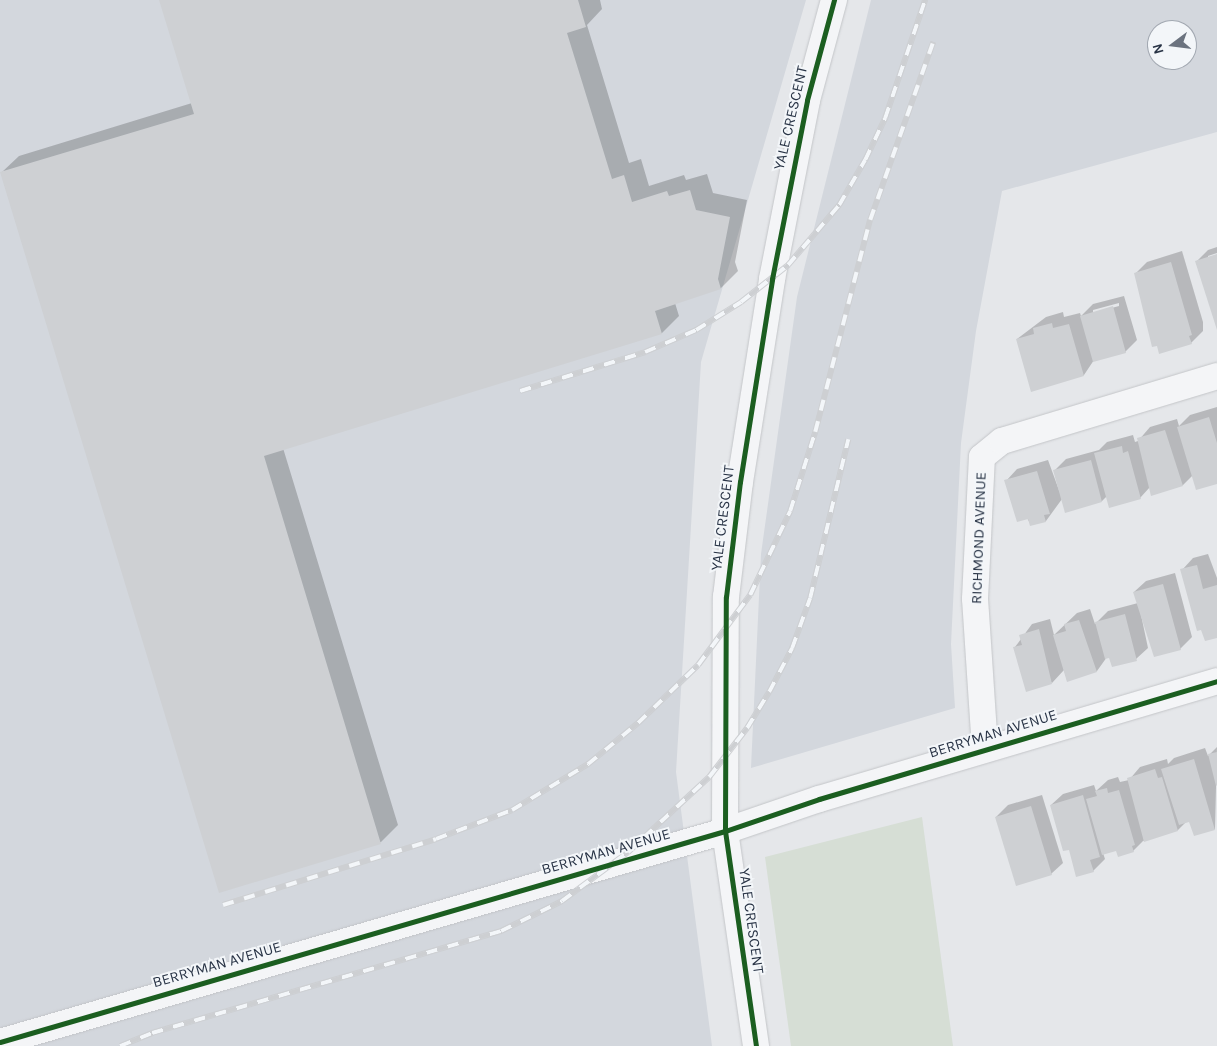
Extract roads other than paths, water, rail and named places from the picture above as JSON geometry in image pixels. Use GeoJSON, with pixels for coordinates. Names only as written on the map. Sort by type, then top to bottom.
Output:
{"type":"FeatureCollection","features":[{"type":"Feature","properties":{"kind":"street","name":"YALE CRESCENT"},"geometry":{"type":"LineString","coordinates":[[756,1046],[725,830],[726,597],[735,518],[761,339],[790,178],[834,0]]}},
{"type":"Feature","properties":{"kind":"street","name":"RICHMOND AVENUE"},"geometry":{"type":"LineString","coordinates":[[985,749],[975,599],[982,456],[1002,441],[1217,376]]}},
{"type":"Feature","properties":{"kind":"street","name":"BERRYMAN AVENUE"},"geometry":{"type":"LineString","coordinates":[[0,1042],[725,830],[985,749],[1217,681]]}},
{"type":"Feature","properties":{"kind":"railway"},"geometry":{"type":"LineString","coordinates":[[520,391],[645,352],[696,330],[741,302],[788,265],[839,205],[865,160],[885,118],[925,0]]}},
{"type":"Feature","properties":{"kind":"railway"},"geometry":{"type":"LineString","coordinates":[[223,905],[436,839],[512,810],[588,764],[638,723],[698,665],[750,595],[790,511],[815,432],[870,220],[933,42]]}},
{"type":"Feature","properties":{"kind":"railway"},"geometry":{"type":"LineString","coordinates":[[120,1046],[152,1033],[501,931],[562,901],[628,852],[709,777],[747,728],[769,692],[792,648],[810,598],[848,440]]}}]}
